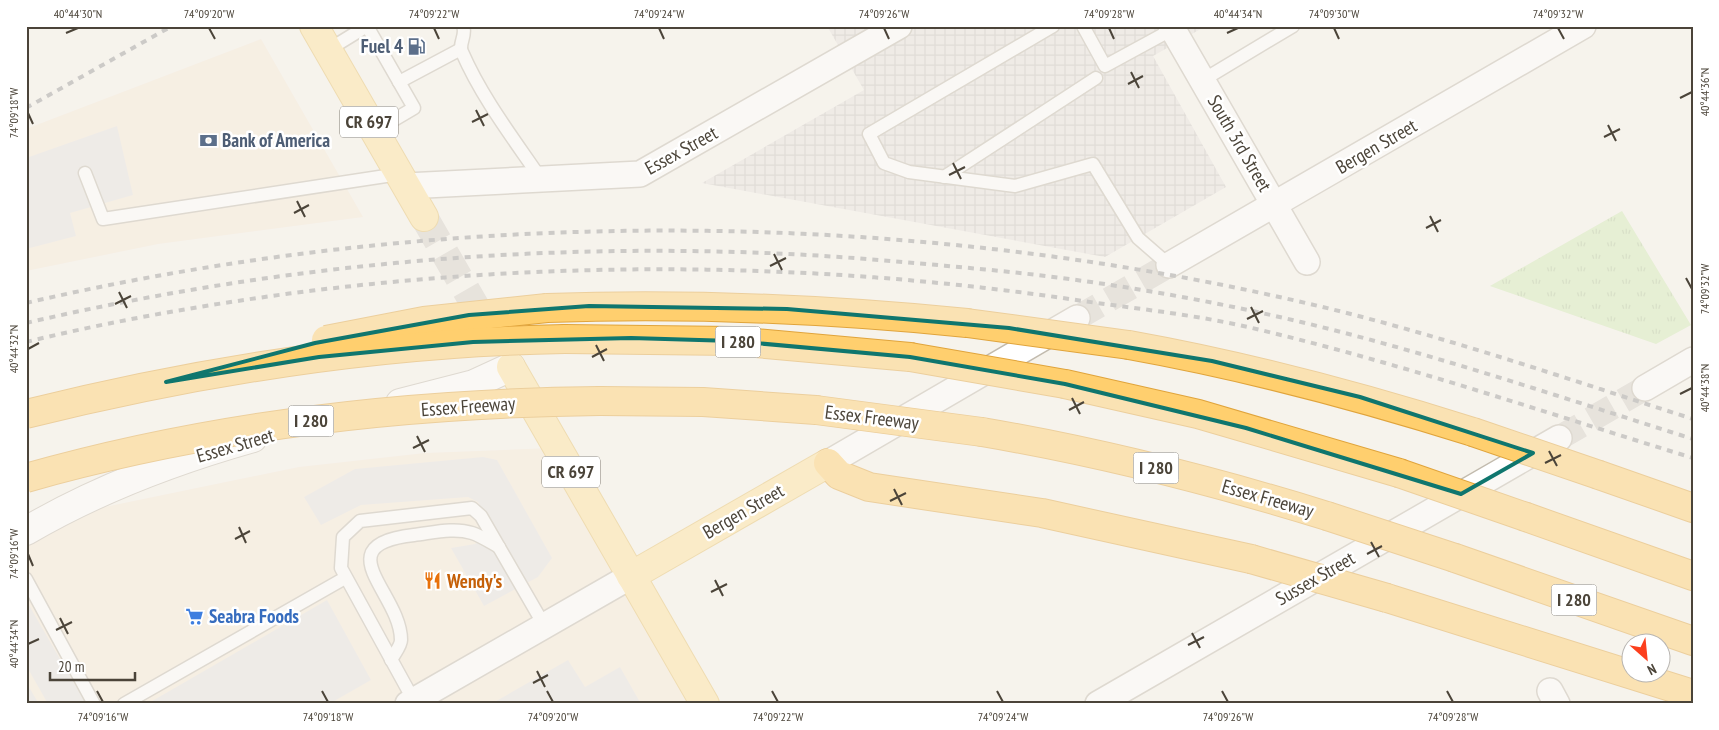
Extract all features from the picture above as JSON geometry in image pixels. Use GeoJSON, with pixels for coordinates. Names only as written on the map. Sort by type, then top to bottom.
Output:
{"type":"FeatureCollection","features":[{"type":"Feature","properties":{"kind":"highway"},"geometry":{"type":"LineString","coordinates":[[166,382],[315,343],[368,332],[470,314],[547,308],[682,306],[778,308],[967,323],[1129,346],[1212,361],[1322,386],[1473,432],[1693,508]]}},
{"type":"Feature","properties":{"kind":"highway","name":"I 280"},"geometry":{"type":"LineString","coordinates":[[26,414],[166,382],[266,364],[372,351],[473,342],[565,339],[733,341],[910,357],[1065,384],[1198,414],[1399,473],[1693,576]]}},
{"type":"Feature","properties":{"kind":"highway","name":"Essex Freeway"},"geometry":{"type":"LineString","coordinates":[[26,478],[181,442],[335,417],[448,406],[600,401],[703,402],[816,410],[982,432],[1132,462],[1328,516],[1456,558],[1693,641]]}},
{"type":"Feature","properties":{"kind":"highway"},"geometry":{"type":"LineString","coordinates":[[828,463],[839,475],[848,480],[875,488],[1042,513],[1251,559],[1387,598],[1693,694]]}},
{"type":"Feature","properties":{"kind":"main road","name":"CR 697"},"geometry":{"type":"LineString","coordinates":[[314,26],[424,217]]}},
{"type":"Feature","properties":{"kind":"main road","name":"CR 697"},"geometry":{"type":"LineString","coordinates":[[511,367],[705,704]]}},
{"type":"Feature","properties":{"kind":"main road","name":"Bergen Street"},"geometry":{"type":"LineString","coordinates":[[631,576],[828,463]]}},
{"type":"Feature","properties":{"kind":"street","name":"Essex Street"},"geometry":{"type":"LineString","coordinates":[[403,180],[542,179],[640,174],[899,26]]}},
{"type":"Feature","properties":{"kind":"street","name":"Bergen Street"},"geometry":{"type":"LineString","coordinates":[[1169,265],[1583,26]]}},
{"type":"Feature","properties":{"kind":"street","name":"South 3rd Street"},"geometry":{"type":"LineString","coordinates":[[1172,28],[1307,262]]}},
{"type":"Feature","properties":{"kind":"street","name":"Bergen Street"},"geometry":{"type":"LineString","coordinates":[[828,463],[1078,318]]}},
{"type":"Feature","properties":{"kind":"street"},"geometry":{"type":"LineString","coordinates":[[1645,388],[1693,360]]}},
{"type":"Feature","properties":{"kind":"street","name":"Essex Street"},"geometry":{"type":"LineString","coordinates":[[26,531],[86,500],[203,454],[262,436],[451,390],[484,380],[511,367]]}},
{"type":"Feature","properties":{"kind":"street","name":"Sussex Street"},"geometry":{"type":"LineString","coordinates":[[1098,704],[1559,438]]}},
{"type":"Feature","properties":{"kind":"street","name":"Bergen Street"},"geometry":{"type":"LineString","coordinates":[[411,702],[631,576]]}},
{"type":"Feature","properties":{"kind":"lane"},"geometry":{"type":"LineString","coordinates":[[328,50],[367,26],[414,108],[375,131]]}},
{"type":"Feature","properties":{"kind":"lane"},"geometry":{"type":"LineString","coordinates":[[463,26],[465,30],[461,49],[485,98],[542,179]]}},
{"type":"Feature","properties":{"kind":"lane"},"geometry":{"type":"LineString","coordinates":[[1053,26],[870,134],[884,163],[909,172],[1015,186],[1092,164],[1138,238],[1169,265]]}},
{"type":"Feature","properties":{"kind":"lane"},"geometry":{"type":"LineString","coordinates":[[1083,26],[1105,66],[1172,28]]}},
{"type":"Feature","properties":{"kind":"lane"},"geometry":{"type":"LineString","coordinates":[[1203,80],[1293,26]]}},
{"type":"Feature","properties":{"kind":"lane"},"geometry":{"type":"LineString","coordinates":[[399,82],[434,58],[461,49]]}},
{"type":"Feature","properties":{"kind":"lane"},"geometry":{"type":"LineString","coordinates":[[944,176],[1096,78]]}},
{"type":"Feature","properties":{"kind":"lane"},"geometry":{"type":"LineString","coordinates":[[85,173],[103,218],[403,180]]}},
{"type":"Feature","properties":{"kind":"lane"},"geometry":{"type":"LineString","coordinates":[[411,702],[391,660],[341,568],[343,537],[360,521],[472,508],[481,516],[544,625]]}},
{"type":"Feature","properties":{"kind":"lane"},"geometry":{"type":"LineString","coordinates":[[391,660],[402,641],[397,616],[372,571],[373,550],[379,543],[390,538],[455,530],[471,532],[499,547]]}},
{"type":"Feature","properties":{"kind":"lane"},"geometry":{"type":"LineString","coordinates":[[124,704],[345,578]]}},
{"type":"Feature","properties":{"kind":"lane"},"geometry":{"type":"LineString","coordinates":[[26,579],[94,704]]}},
{"type":"Feature","properties":{"kind":"highlighted area"},"geometry":{"type":"Polygon","coordinates":[[[589,306],[787,309],[1009,328],[1212,361],[1360,397],[1533,453],[1461,494],[1246,428],[1065,384],[910,357],[733,341],[631,338],[473,342],[319,357],[166,382],[315,343],[469,315],[589,306]]]}},
{"type":"Feature","properties":{"kind":"shaded area"},"geometry":{"type":"Polygon","coordinates":[[[827,26],[1206,26],[1153,56],[1226,187],[1105,257],[702,183],[864,90],[827,26]]]}},
{"type":"Feature","properties":{"kind":"shaded area"},"geometry":{"type":"Polygon","coordinates":[[[261,39],[363,217],[158,244],[26,271],[26,129],[261,39]]]}},
{"type":"Feature","properties":{"kind":"shaded area"},"geometry":{"type":"Polygon","coordinates":[[[117,126],[133,195],[70,213],[76,236],[26,249],[26,152],[29,157],[117,126]]]}},
{"type":"Feature","properties":{"kind":"shaded area"},"geometry":{"type":"Polygon","coordinates":[[[551,448],[701,704],[26,704],[26,547],[95,509],[299,467],[425,453],[551,448]]]}},
{"type":"Feature","properties":{"kind":"shaded area"},"geometry":{"type":"Polygon","coordinates":[[[483,457],[497,460],[552,558],[538,577],[484,606],[451,548],[475,544],[494,532],[478,502],[468,497],[361,505],[321,525],[304,497],[355,469],[483,457]]]}},
{"type":"Feature","properties":{"kind":"shaded area"},"geometry":{"type":"Polygon","coordinates":[[[26,600],[86,704],[48,704],[26,665],[26,600]]]}},
{"type":"Feature","properties":{"kind":"shaded area"},"geometry":{"type":"Polygon","coordinates":[[[327,600],[371,680],[329,704],[147,704],[327,600]]]}},
{"type":"Feature","properties":{"kind":"shaded area"},"geometry":{"type":"Polygon","coordinates":[[[568,660],[585,687],[620,667],[641,704],[491,704],[568,660]]]}},
{"type":"Feature","properties":{"kind":"shaded area"},"geometry":{"type":"Polygon","coordinates":[[[26,682],[39,704],[26,704],[26,682]]]}},
{"type":"Feature","properties":{"kind":"green space"},"geometry":{"type":"Polygon","coordinates":[[[1622,211],[1691,325],[1656,344],[1490,286],[1622,211]]]}},
{"type":"Feature","properties":{"kind":"tunnel"},"geometry":{"type":"LineString","coordinates":[[424,217],[492,335]]}},
{"type":"Feature","properties":{"kind":"tunnel"},"geometry":{"type":"LineString","coordinates":[[1077,318],[1169,265]]}},
{"type":"Feature","properties":{"kind":"tunnel"},"geometry":{"type":"LineString","coordinates":[[1559,438],[1645,388]]}},
{"type":"Feature","properties":{"kind":"railway"},"geometry":{"type":"LineString","coordinates":[[26,108],[172,26]]}},
{"type":"Feature","properties":{"kind":"railway"},"geometry":{"type":"LineString","coordinates":[[26,303],[188,271],[352,248],[518,234],[685,231],[852,236],[1018,252],[1182,277],[1343,312],[1475,349],[1693,419]]}},
{"type":"Feature","properties":{"kind":"railway"},"geometry":{"type":"LineString","coordinates":[[26,323],[202,288],[290,275],[468,257],[646,251],[832,256],[1069,279],[1147,291],[1263,313],[1449,362],[1693,439]]}},
{"type":"Feature","properties":{"kind":"railway"},"geometry":{"type":"LineString","coordinates":[[26,342],[123,321],[286,294],[385,283],[485,275],[585,270],[684,269],[884,278],[984,288],[1231,323],[1308,342],[1473,389],[1693,458]]}},
{"type":"Feature","properties":{"kind":"place","name":"Fuel 4"},"geometry":{"type":"Point","coordinates":[417,46]}},
{"type":"Feature","properties":{"kind":"place","name":"Bank of America"},"geometry":{"type":"Point","coordinates":[208,140]}},
{"type":"Feature","properties":{"kind":"place","name":"Wendy's"},"geometry":{"type":"Point","coordinates":[433,581]}},
{"type":"Feature","properties":{"kind":"place","name":"Seabra Foods"},"geometry":{"type":"Point","coordinates":[195,616]}}]}
